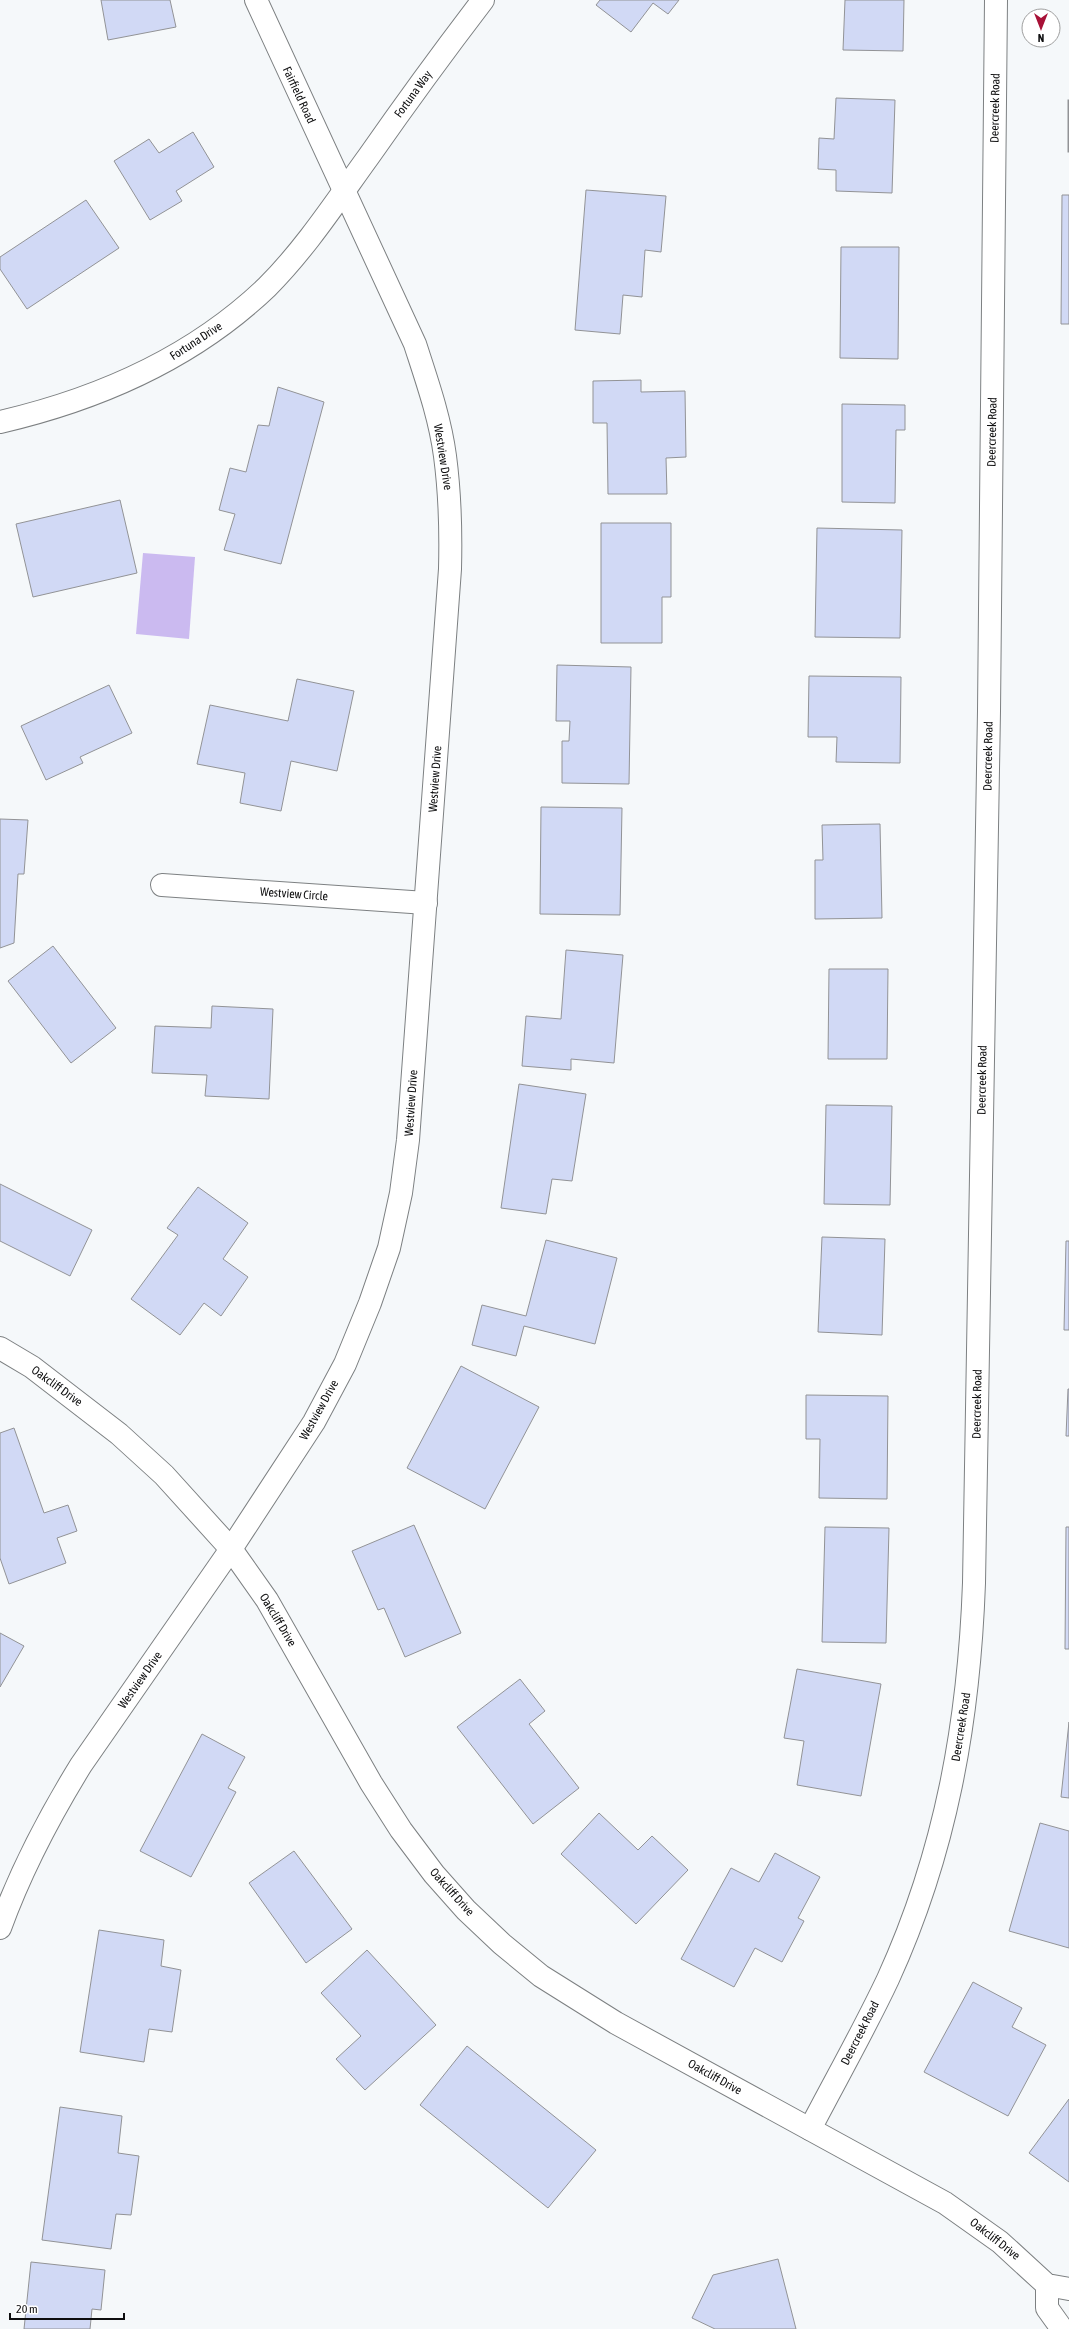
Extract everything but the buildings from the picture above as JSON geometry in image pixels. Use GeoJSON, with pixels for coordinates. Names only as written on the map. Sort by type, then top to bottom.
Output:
{"type":"FeatureCollection","features":[{"type":"Feature","properties":{"kind":"street","name":"Fairfield Road"},"geometry":{"type":"LineString","coordinates":[[256,0],[344,190]]}},
{"type":"Feature","properties":{"kind":"street","name":"Fortuna Way"},"geometry":{"type":"LineString","coordinates":[[344,190],[483,0]]}},
{"type":"Feature","properties":{"kind":"street","name":"Deercreek Road"},"geometry":{"type":"LineString","coordinates":[[810,2129],[888,1978],[924,1884],[941,1830],[953,1777],[964,1723],[969,1675],[974,1575],[988,718],[996,0]]}},
{"type":"Feature","properties":{"kind":"street","name":"Fortuna Drive"},"geometry":{"type":"LineString","coordinates":[[0,422],[62,405],[104,391],[143,373],[211,333],[267,287],[293,259],[344,190]]}},
{"type":"Feature","properties":{"kind":"street","name":"Westview Drive"},"geometry":{"type":"LineString","coordinates":[[0,1928],[17,1882],[62,1795],[231,1549],[314,1422],[344,1364],[370,1303],[389,1248],[401,1193],[408,1140],[426,903],[450,569],[451,512],[445,455],[433,399],[415,344],[344,190]]}},
{"type":"Feature","properties":{"kind":"street","name":"Westview Circle"},"geometry":{"type":"LineString","coordinates":[[162,885],[426,903]]}},
{"type":"Feature","properties":{"kind":"street","name":"Oakcliff Drive"},"geometry":{"type":"LineString","coordinates":[[0,1348],[32,1367],[120,1434],[164,1475],[231,1549],[267,1600],[371,1783],[401,1830],[434,1874],[466,1910],[525,1962],[578,2000],[616,2023],[913,2184],[974,2221],[1025,2263],[1047,2285]]}},
{"type":"Feature","properties":{"kind":"street"},"geometry":{"type":"LineString","coordinates":[[1062,2329],[1047,2308],[1047,2285],[1069,2289]]}},
{"type":"Feature","properties":{"kind":"shaded area"},"geometry":{"type":"Polygon","coordinates":[[[143,553],[195,557],[189,639],[136,634],[143,553]]]}}]}
